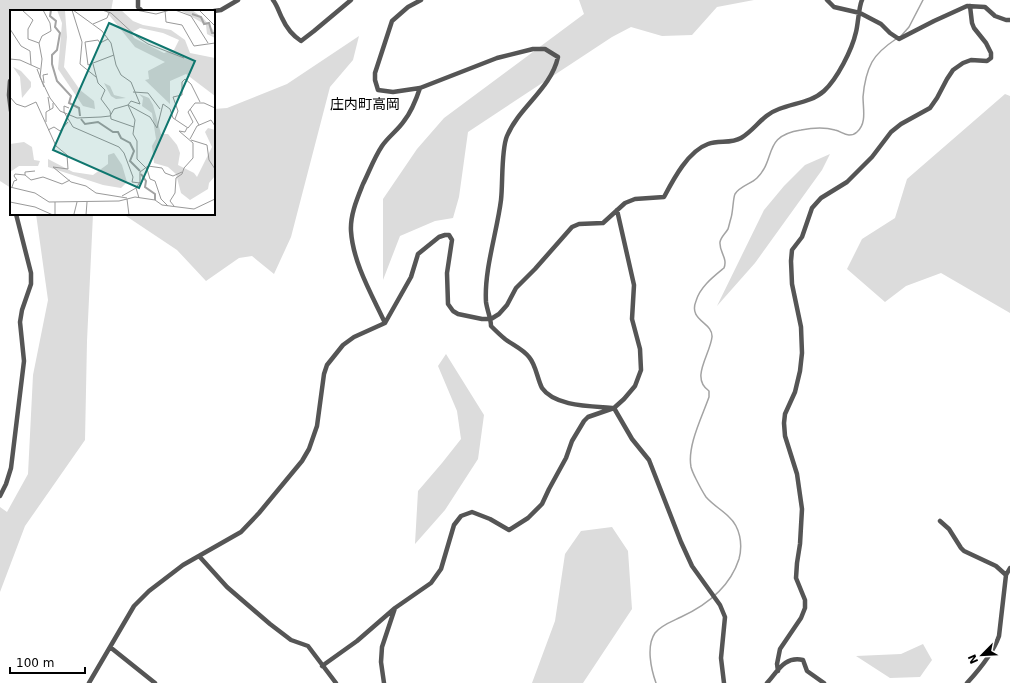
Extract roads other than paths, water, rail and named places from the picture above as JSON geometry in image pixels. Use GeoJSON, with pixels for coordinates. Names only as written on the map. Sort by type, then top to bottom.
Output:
{"type":"FeatureCollection","features":[{"type":"Feature","properties":{"kind":"street"},"geometry":{"type":"LineString","coordinates":[[138,0],[138,7],[141,10]]}},
{"type":"Feature","properties":{"kind":"street"},"geometry":{"type":"LineString","coordinates":[[215,11],[221,10],[238,0]]}},
{"type":"Feature","properties":{"kind":"street"},"geometry":{"type":"LineString","coordinates":[[273,0],[282,20],[292,34],[301,41],[351,0]]}},
{"type":"Feature","properties":{"kind":"street"},"geometry":{"type":"LineString","coordinates":[[422,0],[408,7],[392,21],[376,67],[375,80],[378,90],[386,92],[420,88],[497,58],[533,49],[545,49],[558,57],[551,76],[507,136],[501,200],[488,272],[486,303],[491,319],[491,326],[531,358],[543,389],[556,399],[563,402],[614,408]]}},
{"type":"Feature","properties":{"kind":"street"},"geometry":{"type":"LineString","coordinates":[[827,0],[834,7],[860,13],[881,24],[899,39],[940,18],[970,6],[985,7],[995,16],[1010,20]]}},
{"type":"Feature","properties":{"kind":"street"},"geometry":{"type":"LineString","coordinates":[[89,683],[134,606],[167,576],[241,532],[259,514],[302,461],[315,434],[324,374],[327,365],[343,345],[354,337],[385,323],[411,277],[418,254],[439,237],[449,235],[452,240],[446,273],[448,304],[453,311],[458,314],[482,319],[491,319],[499,314],[507,305],[516,288],[535,270],[572,227],[579,224],[603,223],[625,203],[635,200],[664,197],[679,170],[698,150],[708,144],[735,141],[742,138],[770,113],[814,98],[823,92],[836,77],[856,34],[860,13],[860,3],[862,0]]}},
{"type":"Feature","properties":{"kind":"street"},"geometry":{"type":"LineString","coordinates":[[778,671],[777,664],[780,649],[801,618],[805,608],[805,600],[796,578],[796,563],[800,544],[802,509],[797,474],[785,436],[784,423],[785,414],[795,392],[799,378],[802,353],[801,326],[792,284],[792,250],[802,237],[812,208],[821,198],[847,182],[872,157],[891,132],[901,124],[930,108],[953,70],[963,63],[971,60],[987,61],[991,58],[991,53],[972,23],[970,6]]}},
{"type":"Feature","properties":{"kind":"street"},"geometry":{"type":"LineString","coordinates":[[10,81],[10,103]]}},
{"type":"Feature","properties":{"kind":"street"},"geometry":{"type":"LineString","coordinates":[[385,323],[356,255],[352,235],[352,221],[357,200],[369,170],[382,146],[404,122],[412,109],[420,88]]}},
{"type":"Feature","properties":{"kind":"street"},"geometry":{"type":"LineString","coordinates":[[322,666],[357,641],[395,608],[431,583],[441,569],[454,525],[461,516],[472,512],[490,519],[509,530],[528,518],[542,504],[566,458],[572,440],[584,421],[588,417],[614,408],[624,400],[635,386],[641,370],[640,349],[632,319],[634,285],[617,210]]}},
{"type":"Feature","properties":{"kind":"street"},"geometry":{"type":"LineString","coordinates":[[0,496],[11,468],[24,361],[20,322],[22,310],[31,284],[30,266],[16,215]]}},
{"type":"Feature","properties":{"kind":"street"},"geometry":{"type":"LineString","coordinates":[[614,408],[632,439],[649,460],[692,566],[720,606],[725,617],[721,658],[724,683]]}},
{"type":"Feature","properties":{"kind":"street"},"geometry":{"type":"LineString","coordinates":[[940,521],[954,536],[964,551],[996,566],[1006,575]]}},
{"type":"Feature","properties":{"kind":"street"},"geometry":{"type":"LineString","coordinates":[[199,556],[227,586],[270,624],[291,640],[308,646],[336,683]]}},
{"type":"Feature","properties":{"kind":"street"},"geometry":{"type":"LineString","coordinates":[[967,683],[977,673],[996,644],[999,636],[1006,575],[1010,568]]}},
{"type":"Feature","properties":{"kind":"street"},"geometry":{"type":"LineString","coordinates":[[384,683],[381,662],[382,647],[395,608]]}},
{"type":"Feature","properties":{"kind":"street"},"geometry":{"type":"LineString","coordinates":[[110,647],[155,683]]}},
{"type":"Feature","properties":{"kind":"street"},"geometry":{"type":"LineString","coordinates":[[767,683],[784,663],[795,658],[803,660],[807,671],[824,683]]}},
{"type":"Feature","properties":{"kind":"waterway"},"geometry":{"type":"LineString","coordinates":[[901,36],[909,27],[923,0]]}},
{"type":"Feature","properties":{"kind":"waterway"},"geometry":{"type":"LineString","coordinates":[[656,683],[650,658],[652,638],[655,633],[664,625],[700,607],[716,594],[724,586],[735,569],[741,548],[740,536],[736,526],[729,517],[706,497],[692,472],[690,459],[693,441],[709,397],[709,391],[701,380],[701,373],[712,337],[709,328],[698,317],[694,308],[701,291],[711,279],[724,268],[725,261],[720,242],[728,229],[735,194],[737,191],[757,178],[767,163],[775,143],[780,137],[805,129],[818,128],[827,128],[847,135],[852,135],[857,132],[862,124],[864,116],[863,93],[870,66],[879,52],[896,39]]}},
{"type":"Feature","properties":{"kind":"district","name":"庄内町高岡"},"geometry":{"type":"Point","coordinates":[365,104]}}]}
